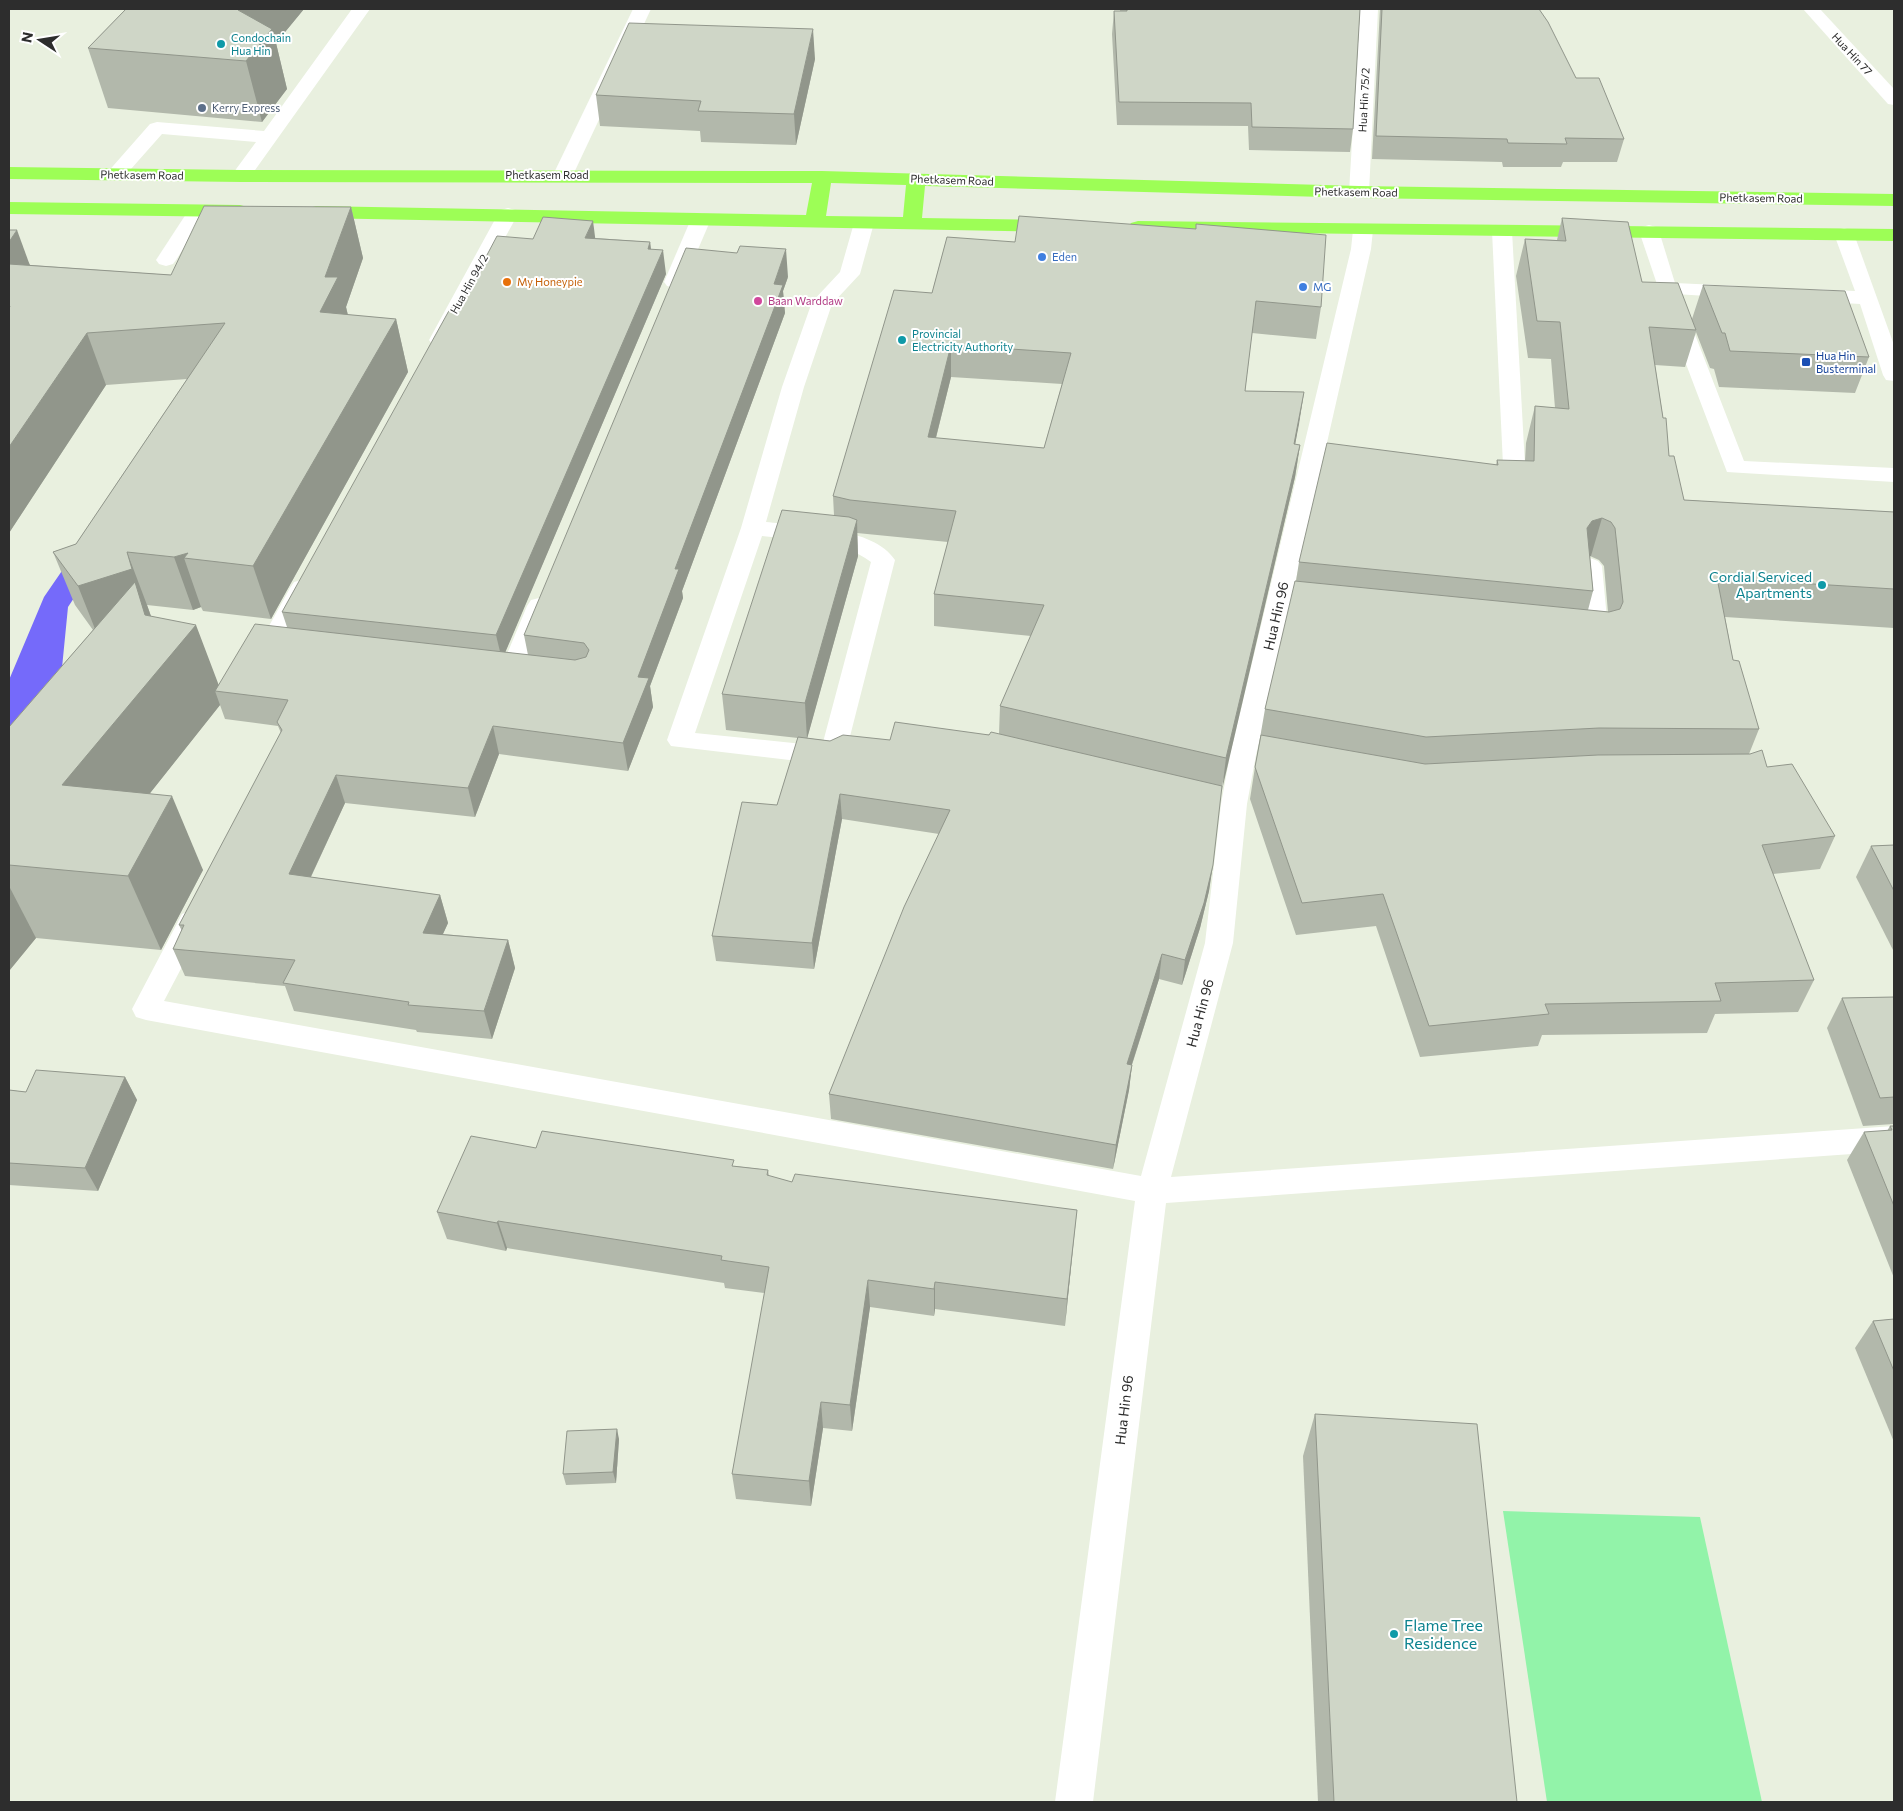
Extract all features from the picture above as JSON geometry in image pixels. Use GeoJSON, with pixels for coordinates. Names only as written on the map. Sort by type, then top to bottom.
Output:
{"type":"FeatureCollection","features":[{"type":"Feature","properties":{"kind":"main road","name":"Phetkasem Road"},"geometry":{"type":"LineString","coordinates":[[9,173],[242,176],[562,174],[916,179],[1359,192],[1894,200]]}},
{"type":"Feature","properties":{"kind":"main road"},"geometry":{"type":"LineString","coordinates":[[815,222],[822,178]]}},
{"type":"Feature","properties":{"kind":"main road"},"geometry":{"type":"LineString","coordinates":[[912,224],[916,179]]}},
{"type":"Feature","properties":{"kind":"main road"},"geometry":{"type":"LineString","coordinates":[[9,208],[256,211]]}},
{"type":"Feature","properties":{"kind":"main road"},"geometry":{"type":"LineString","coordinates":[[295,212],[508,214],[815,222],[1078,226]]}},
{"type":"Feature","properties":{"kind":"main road"},"geometry":{"type":"LineString","coordinates":[[1118,227],[1894,235]]}},
{"type":"Feature","properties":{"kind":"street"},"geometry":{"type":"LineString","coordinates":[[242,176],[361,9]]}},
{"type":"Feature","properties":{"kind":"street"},"geometry":{"type":"LineString","coordinates":[[562,174],[642,9]]}},
{"type":"Feature","properties":{"kind":"street","name":"Hua Hin 75/2"},"geometry":{"type":"LineString","coordinates":[[1359,192],[1369,9]]}},
{"type":"Feature","properties":{"kind":"street","name":"Hua Hin 77"},"geometry":{"type":"LineString","coordinates":[[1811,9],[1894,100]]}},
{"type":"Feature","properties":{"kind":"street"},"geometry":{"type":"LineString","coordinates":[[116,174],[157,128],[269,137]]}},
{"type":"Feature","properties":{"kind":"street"},"geometry":{"type":"LineString","coordinates":[[166,260],[198,211]]}},
{"type":"Feature","properties":{"kind":"street","name":"Hua Hin 94/2"},"geometry":{"type":"LineString","coordinates":[[429,358],[508,214]]}},
{"type":"Feature","properties":{"kind":"street"},"geometry":{"type":"LineString","coordinates":[[665,303],[701,219]]}},
{"type":"Feature","properties":{"kind":"street"},"geometry":{"type":"LineString","coordinates":[[754,528],[845,540],[876,552],[883,560],[832,756],[680,740],[754,528],[794,387],[822,302],[850,274],[864,223]]}},
{"type":"Feature","properties":{"kind":"street","name":"Hua Hin 96"},"geometry":{"type":"LineString","coordinates":[[1074,1802],[1152,1191],[1219,943],[1224,802],[1253,757],[1288,608],[1361,249],[1363,230]]}},
{"type":"Feature","properties":{"kind":"street"},"geometry":{"type":"LineString","coordinates":[[1502,231],[1514,465]]}},
{"type":"Feature","properties":{"kind":"street"},"geometry":{"type":"LineString","coordinates":[[1649,231],[1667,290],[1735,467],[1894,475]]}},
{"type":"Feature","properties":{"kind":"street"},"geometry":{"type":"LineString","coordinates":[[1844,234],[1894,375]]}},
{"type":"Feature","properties":{"kind":"street"},"geometry":{"type":"LineString","coordinates":[[1667,290],[1753,293]]}},
{"type":"Feature","properties":{"kind":"street"},"geometry":{"type":"LineString","coordinates":[[1792,294],[1868,298]]}},
{"type":"Feature","properties":{"kind":"street"},"geometry":{"type":"LineString","coordinates":[[310,648],[271,644],[314,566]]}},
{"type":"Feature","properties":{"kind":"street"},"geometry":{"type":"LineString","coordinates":[[1568,637],[1597,640],[1590,566]]}},
{"type":"Feature","properties":{"kind":"street"},"geometry":{"type":"LineString","coordinates":[[512,671],[546,588]]}},
{"type":"Feature","properties":{"kind":"street"},"geometry":{"type":"LineString","coordinates":[[205,896],[146,1009],[1152,1191],[1894,1139]]}},
{"type":"Feature","properties":{"kind":"green space"},"geometry":{"type":"Polygon","coordinates":[[[1503,1511],[1700,1517],[1762,1802],[1547,1802],[1503,1511]]]}},
{"type":"Feature","properties":{"kind":"shaded area"},"geometry":{"type":"Polygon","coordinates":[[[169,415],[195,416],[68,607],[60,688],[9,746],[9,680],[44,597],[169,415]]]}},
{"type":"Feature","properties":{"kind":"building"},"geometry":{"type":"Polygon","coordinates":[[[126,9],[238,9],[272,29],[246,61],[88,48],[126,9]]]}},
{"type":"Feature","properties":{"kind":"building"},"geometry":{"type":"Polygon","coordinates":[[[1127,9],[1360,9],[1353,129],[1252,127],[1251,103],[1119,102],[1114,11],[1127,11],[1127,9]]]}},
{"type":"Feature","properties":{"kind":"building"},"geometry":{"type":"Polygon","coordinates":[[[1382,9],[1539,9],[1548,22],[1576,78],[1599,78],[1624,139],[1565,138],[1567,144],[1508,143],[1507,139],[1376,136],[1382,9]]]}},
{"type":"Feature","properties":{"kind":"building"},"geometry":{"type":"Polygon","coordinates":[[[629,23],[813,29],[794,114],[698,111],[701,101],[596,95],[629,23]]]}},
{"type":"Feature","properties":{"kind":"building"},"geometry":{"type":"Polygon","coordinates":[[[204,206],[351,207],[325,277],[338,277],[320,312],[396,319],[253,566],[184,558],[188,553],[174,557],[127,552],[132,569],[78,586],[53,552],[76,544],[225,323],[87,333],[9,447],[9,264],[171,275],[204,206]]]}},
{"type":"Feature","properties":{"kind":"building"},"geometry":{"type":"Polygon","coordinates":[[[1019,216],[1196,229],[1196,224],[1326,235],[1321,307],[1256,301],[1245,391],[1304,392],[1294,444],[1300,445],[1226,758],[1000,706],[1044,605],[934,594],[956,511],[850,500],[833,496],[894,290],[932,293],[947,237],[1015,242],[1019,216]],[[951,345],[928,437],[1044,448],[1071,353],[951,345]]]}},
{"type":"Feature","properties":{"kind":"building"},"geometry":{"type":"Polygon","coordinates":[[[543,217],[593,221],[585,238],[650,242],[648,249],[663,250],[496,635],[282,612],[451,307],[459,308],[497,236],[533,239],[543,217]]]}},
{"type":"Feature","properties":{"kind":"building"},"geometry":{"type":"Polygon","coordinates":[[[1562,218],[1628,222],[1642,282],[1678,283],[1696,330],[1649,327],[1663,418],[1666,418],[1669,456],[1674,456],[1684,500],[1894,512],[1894,589],[1717,578],[1733,660],[1739,661],[1759,729],[1599,728],[1426,737],[1265,709],[1295,581],[1609,612],[1620,609],[1623,602],[1615,528],[1611,522],[1602,518],[1592,521],[1587,528],[1593,591],[1299,562],[1327,443],[1498,465],[1497,460],[1534,461],[1535,406],[1569,409],[1560,322],[1537,321],[1525,239],[1566,241],[1562,218]]]}},
{"type":"Feature","properties":{"kind":"building"},"geometry":{"type":"Polygon","coordinates":[[[9,230],[17,230],[9,242],[9,230]]]}},
{"type":"Feature","properties":{"kind":"building"},"geometry":{"type":"Polygon","coordinates":[[[740,246],[786,249],[774,284],[783,285],[675,569],[679,569],[638,677],[649,678],[623,743],[493,726],[468,788],[336,775],[289,874],[440,895],[423,933],[508,940],[484,1011],[408,1005],[409,1002],[283,983],[295,960],[173,949],[184,925],[179,925],[282,730],[277,722],[288,700],[215,691],[255,624],[575,660],[586,657],[589,650],[584,643],[524,635],[686,248],[737,253],[740,246]]]}},
{"type":"Feature","properties":{"kind":"building"},"geometry":{"type":"Polygon","coordinates":[[[1703,285],[1845,291],[1869,357],[1730,351],[1725,333],[1722,333],[1703,285]]]}},
{"type":"Feature","properties":{"kind":"building"},"geometry":{"type":"Polygon","coordinates":[[[782,510],[849,517],[857,520],[805,703],[722,694],[782,510]]]}},
{"type":"Feature","properties":{"kind":"building"},"geometry":{"type":"Polygon","coordinates":[[[135,582],[145,615],[196,625],[62,785],[172,796],[128,876],[9,865],[9,727],[135,582]]]}},
{"type":"Feature","properties":{"kind":"building"},"geometry":{"type":"Polygon","coordinates":[[[895,722],[989,735],[991,732],[1222,786],[1213,865],[1204,903],[1185,960],[1162,954],[1127,1064],[1132,1065],[1116,1145],[829,1094],[904,907],[950,810],[840,794],[812,943],[712,936],[742,802],[777,805],[798,737],[830,741],[843,735],[890,740],[895,722]]]}},
{"type":"Feature","properties":{"kind":"building"},"geometry":{"type":"Polygon","coordinates":[[[1261,735],[1425,764],[1598,755],[1750,754],[1762,750],[1767,767],[1792,764],[1835,836],[1762,845],[1814,980],[1715,983],[1721,1001],[1545,1004],[1549,1014],[1429,1026],[1383,894],[1302,903],[1255,767],[1261,735]]]}},
{"type":"Feature","properties":{"kind":"building"},"geometry":{"type":"Polygon","coordinates":[[[1894,845],[1894,891],[1871,846],[1894,845]]]}},
{"type":"Feature","properties":{"kind":"building"},"geometry":{"type":"Polygon","coordinates":[[[1894,997],[1894,1097],[1880,1098],[1842,998],[1894,997]]]}},
{"type":"Feature","properties":{"kind":"building"},"geometry":{"type":"Polygon","coordinates":[[[36,1070],[125,1077],[85,1168],[9,1163],[9,1090],[26,1092],[36,1070]]]}},
{"type":"Feature","properties":{"kind":"building"},"geometry":{"type":"Polygon","coordinates":[[[1890,1126],[1894,1126],[1894,1206],[1864,1132],[1892,1130],[1890,1126]]]}},
{"type":"Feature","properties":{"kind":"building"},"geometry":{"type":"Polygon","coordinates":[[[542,1131],[734,1160],[732,1166],[768,1170],[767,1175],[792,1182],[795,1174],[1077,1210],[1067,1299],[935,1282],[934,1289],[868,1280],[850,1405],[821,1402],[809,1481],[732,1474],[769,1267],[721,1260],[722,1256],[498,1221],[497,1223],[437,1212],[471,1136],[536,1148],[542,1131]]]}},
{"type":"Feature","properties":{"kind":"building"},"geometry":{"type":"Polygon","coordinates":[[[1894,1319],[1894,1371],[1873,1321],[1894,1319]]]}},
{"type":"Feature","properties":{"kind":"building","name":"Flame Tree Residence"},"geometry":{"type":"Polygon","coordinates":[[[1315,1414],[1477,1424],[1517,1802],[1334,1802],[1315,1414]]]}},
{"type":"Feature","properties":{"kind":"building"},"geometry":{"type":"Polygon","coordinates":[[[617,1429],[613,1472],[563,1474],[567,1431],[617,1429]]]}},
{"type":"Feature","properties":{"kind":"place","name":"Condochain Hua Hin"},"geometry":{"type":"Point","coordinates":[221,44]}},
{"type":"Feature","properties":{"kind":"place","name":"Kerry Express"},"geometry":{"type":"Point","coordinates":[202,108]}},
{"type":"Feature","properties":{"kind":"place","name":"Eden"},"geometry":{"type":"Point","coordinates":[1042,257]}},
{"type":"Feature","properties":{"kind":"place","name":"My Honeypie"},"geometry":{"type":"Point","coordinates":[507,282]}},
{"type":"Feature","properties":{"kind":"place","name":"MG"},"geometry":{"type":"Point","coordinates":[1303,287]}},
{"type":"Feature","properties":{"kind":"place","name":"Baan Warddaw"},"geometry":{"type":"Point","coordinates":[758,301]}},
{"type":"Feature","properties":{"kind":"place","name":"Provincial Electricity Authority"},"geometry":{"type":"Point","coordinates":[902,340]}},
{"type":"Feature","properties":{"kind":"place","name":"Hua Hin Busterminal"},"geometry":{"type":"Point","coordinates":[1806,362]}},
{"type":"Feature","properties":{"kind":"place","name":"Cordial Serviced Apartments"},"geometry":{"type":"Point","coordinates":[1822,585]}},
{"type":"Feature","properties":{"kind":"place","name":"Flame Tree Residence"},"geometry":{"type":"Point","coordinates":[1394,1634]}}]}
